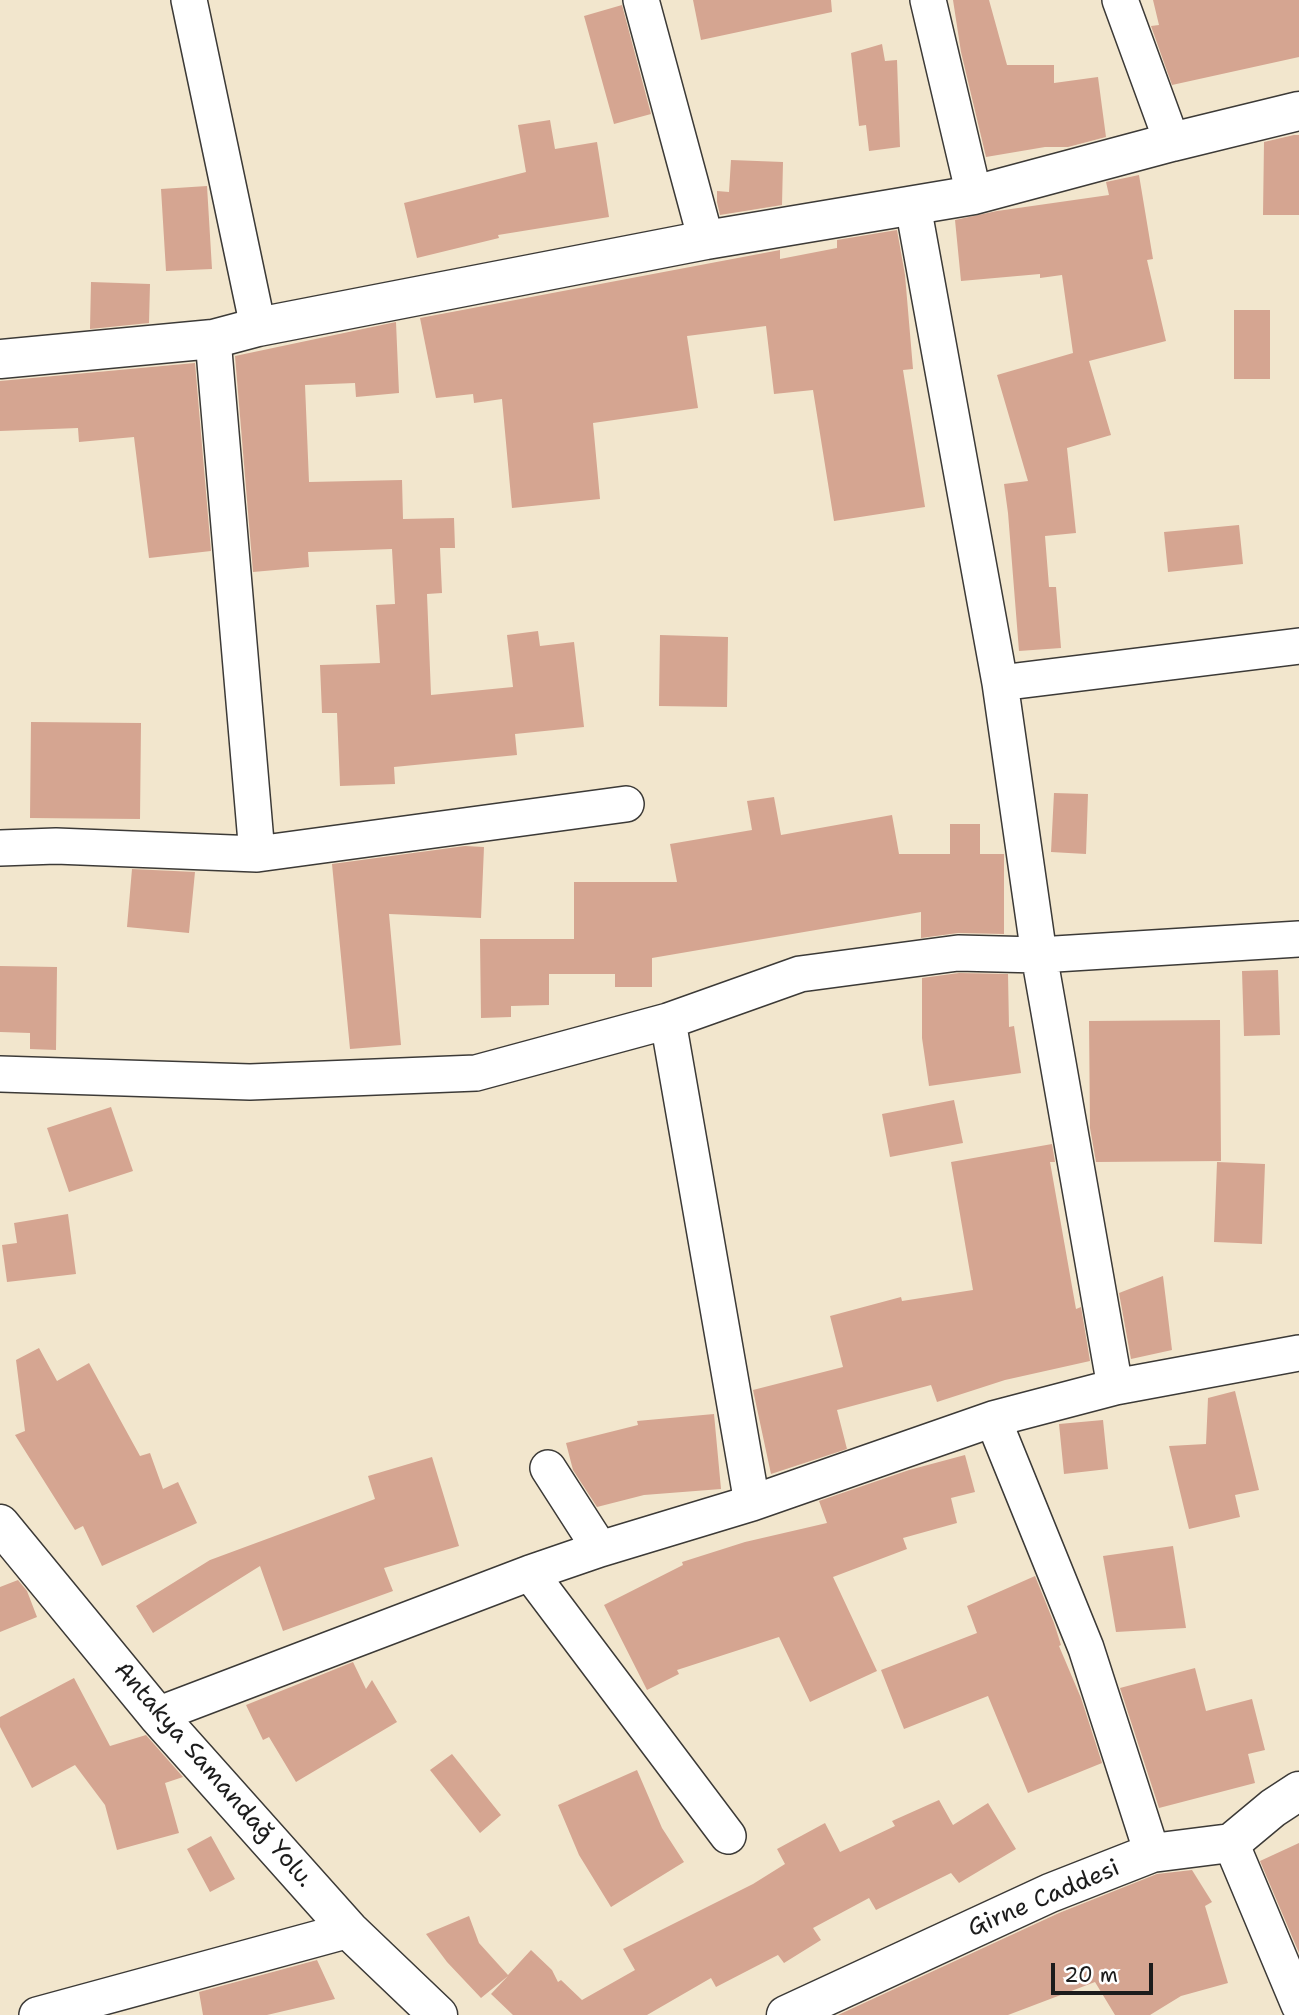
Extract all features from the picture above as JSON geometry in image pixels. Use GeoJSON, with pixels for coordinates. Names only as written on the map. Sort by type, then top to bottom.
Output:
{"type":"FeatureCollection","features":[{"type":"Feature","properties":{"kind":"street"},"geometry":{"type":"LineString","coordinates":[[189,0],[258,327]]}},
{"type":"Feature","properties":{"kind":"street"},"geometry":{"type":"LineString","coordinates":[[641,0],[706,240]]}},
{"type":"Feature","properties":{"kind":"street"},"geometry":{"type":"LineString","coordinates":[[928,0],[974,195]]}},
{"type":"Feature","properties":{"kind":"street"},"geometry":{"type":"LineString","coordinates":[[1120,0],[1172,142]]}},
{"type":"Feature","properties":{"kind":"street"},"geometry":{"type":"LineString","coordinates":[[0,359],[213,339],[258,327],[706,240],[974,195],[1299,111]]}},
{"type":"Feature","properties":{"kind":"street"},"geometry":{"type":"LineString","coordinates":[[913,206],[1000,683],[1039,955],[1115,1387]]}},
{"type":"Feature","properties":{"kind":"street"},"geometry":{"type":"LineString","coordinates":[[213,339],[257,854]]}},
{"type":"Feature","properties":{"kind":"street"},"geometry":{"type":"LineString","coordinates":[[1000,683],[1299,646]]}},
{"type":"Feature","properties":{"kind":"street"},"geometry":{"type":"LineString","coordinates":[[0,848],[56,845],[257,854],[626,804]]}},
{"type":"Feature","properties":{"kind":"street"},"geometry":{"type":"LineString","coordinates":[[0,1074],[250,1082],[476,1073],[668,1020],[800,974],[958,953],[1039,955],[1299,939]]}},
{"type":"Feature","properties":{"kind":"street"},"geometry":{"type":"LineString","coordinates":[[668,1020],[752,1503]]}},
{"type":"Feature","properties":{"kind":"street"},"geometry":{"type":"LineString","coordinates":[[157,1714],[530,1573],[752,1503],[993,1419],[1115,1387],[1299,1353]]}},
{"type":"Feature","properties":{"kind":"street"},"geometry":{"type":"LineString","coordinates":[[993,1419],[1086,1648],[1152,1853]]}},
{"type":"Feature","properties":{"kind":"street"},"geometry":{"type":"LineString","coordinates":[[548,1468],[600,1549]]}},
{"type":"Feature","properties":{"kind":"street","name":"Antakya Samandağ Yolu."},"geometry":{"type":"LineString","coordinates":[[0,1524],[157,1714],[349,1930],[438,2015]]}},
{"type":"Feature","properties":{"kind":"street"},"geometry":{"type":"LineString","coordinates":[[530,1573],[728,1836]]}},
{"type":"Feature","properties":{"kind":"street"},"geometry":{"type":"LineString","coordinates":[[1299,1791],[1273,1808],[1231,1843],[1299,2005]]}},
{"type":"Feature","properties":{"kind":"street","name":"Girne Caddesi"},"geometry":{"type":"LineString","coordinates":[[786,2015],[1050,1893],[1152,1853],[1231,1843]]}},
{"type":"Feature","properties":{"kind":"street"},"geometry":{"type":"LineString","coordinates":[[37,2015],[349,1930]]}},
{"type":"Feature","properties":{"kind":"building"},"geometry":{"type":"Polygon","coordinates":[[[693,0],[831,0],[832,12],[701,40],[693,0]]]}},
{"type":"Feature","properties":{"kind":"building"},"geometry":{"type":"Polygon","coordinates":[[[953,0],[989,0],[1007,65],[1054,65],[1054,83],[1098,77],[1106,137],[1068,147],[1045,147],[986,157],[961,52],[953,0]]]}},
{"type":"Feature","properties":{"kind":"building"},"geometry":{"type":"Polygon","coordinates":[[[1153,0],[1299,0],[1299,57],[1172,85],[1151,26],[1159,25],[1153,0]]]}},
{"type":"Feature","properties":{"kind":"building"},"geometry":{"type":"Polygon","coordinates":[[[622,5],[651,114],[614,124],[584,16],[622,5]]]}},
{"type":"Feature","properties":{"kind":"building"},"geometry":{"type":"Polygon","coordinates":[[[882,44],[885,61],[897,60],[900,147],[869,151],[866,125],[859,126],[851,53],[882,44]]]}},
{"type":"Feature","properties":{"kind":"building"},"geometry":{"type":"Polygon","coordinates":[[[550,120],[555,149],[597,142],[609,217],[498,235],[499,238],[417,258],[404,203],[526,172],[518,125],[550,120]]]}},
{"type":"Feature","properties":{"kind":"building"},"geometry":{"type":"Polygon","coordinates":[[[1299,135],[1299,215],[1263,215],[1264,142],[1299,135]]]}},
{"type":"Feature","properties":{"kind":"building"},"geometry":{"type":"Polygon","coordinates":[[[731,160],[783,162],[782,205],[720,215],[717,191],[729,192],[731,160]]]}},
{"type":"Feature","properties":{"kind":"building"},"geometry":{"type":"Polygon","coordinates":[[[1139,175],[1153,259],[1147,260],[1166,341],[1089,361],[1111,435],[1067,448],[1076,533],[1045,536],[1049,587],[1056,587],[1061,648],[1019,651],[1004,484],[1028,481],[997,375],[1073,353],[1062,275],[1040,278],[1040,274],[961,281],[955,220],[997,211],[1109,195],[1106,182],[1139,175]]]}},
{"type":"Feature","properties":{"kind":"building"},"geometry":{"type":"Polygon","coordinates":[[[207,186],[212,269],[166,271],[161,189],[207,186]]]}},
{"type":"Feature","properties":{"kind":"building"},"geometry":{"type":"Polygon","coordinates":[[[897,230],[905,275],[913,369],[903,370],[925,507],[834,521],[813,390],[774,394],[766,326],[687,336],[698,408],[593,423],[600,499],[512,508],[502,399],[474,403],[473,394],[436,398],[420,318],[780,250],[780,259],[837,248],[837,240],[897,230]]]}},
{"type":"Feature","properties":{"kind":"building"},"geometry":{"type":"Polygon","coordinates":[[[91,282],[150,284],[149,323],[90,329],[91,282]]]}},
{"type":"Feature","properties":{"kind":"building"},"geometry":{"type":"Polygon","coordinates":[[[1234,310],[1270,310],[1270,379],[1234,379],[1234,310]]]}},
{"type":"Feature","properties":{"kind":"building"},"geometry":{"type":"Polygon","coordinates":[[[396,322],[399,393],[356,397],[355,383],[305,385],[309,482],[402,480],[403,519],[454,518],[455,548],[440,548],[442,593],[427,594],[431,695],[513,687],[507,635],[538,631],[540,646],[574,642],[584,727],[515,734],[517,755],[394,767],[395,784],[340,786],[337,713],[322,713],[320,665],[380,663],[376,605],[395,604],[392,549],[308,552],[309,567],[253,572],[235,356],[396,322]]]}},
{"type":"Feature","properties":{"kind":"building"},"geometry":{"type":"Polygon","coordinates":[[[195,363],[211,551],[149,558],[134,437],[79,442],[78,428],[0,431],[0,381],[195,363]]]}},
{"type":"Feature","properties":{"kind":"building"},"geometry":{"type":"Polygon","coordinates":[[[1239,525],[1243,564],[1168,572],[1164,532],[1239,525]]]}},
{"type":"Feature","properties":{"kind":"building"},"geometry":{"type":"Polygon","coordinates":[[[660,635],[728,637],[727,707],[659,706],[660,635]]]}},
{"type":"Feature","properties":{"kind":"building"},"geometry":{"type":"Polygon","coordinates":[[[31,722],[141,723],[140,819],[30,818],[31,722]]]}},
{"type":"Feature","properties":{"kind":"building"},"geometry":{"type":"Polygon","coordinates":[[[1054,793],[1088,794],[1086,854],[1051,852],[1054,793]]]}},
{"type":"Feature","properties":{"kind":"building"},"geometry":{"type":"Polygon","coordinates":[[[774,797],[781,835],[892,815],[899,854],[950,854],[950,824],[980,824],[980,854],[1004,854],[1004,934],[958,933],[921,938],[921,912],[652,958],[652,987],[615,987],[615,974],[549,974],[549,1005],[511,1006],[511,1017],[481,1018],[480,939],[574,939],[574,882],[677,882],[670,844],[752,830],[747,801],[774,797]]]}},
{"type":"Feature","properties":{"kind":"building"},"geometry":{"type":"Polygon","coordinates":[[[465,846],[484,847],[481,918],[389,914],[401,1045],[350,1049],[332,864],[465,846]]]}},
{"type":"Feature","properties":{"kind":"building"},"geometry":{"type":"Polygon","coordinates":[[[132,869],[195,872],[189,933],[127,927],[132,869]]]}},
{"type":"Feature","properties":{"kind":"building"},"geometry":{"type":"Polygon","coordinates":[[[0,966],[57,967],[56,1050],[30,1049],[30,1033],[0,1032],[0,966]]]}},
{"type":"Feature","properties":{"kind":"building"},"geometry":{"type":"Polygon","coordinates":[[[1278,970],[1280,1035],[1244,1036],[1242,971],[1278,970]]]}},
{"type":"Feature","properties":{"kind":"building"},"geometry":{"type":"Polygon","coordinates":[[[959,973],[1008,974],[1009,1027],[1014,1026],[1021,1073],[929,1086],[922,1038],[922,978],[959,973]]]}},
{"type":"Feature","properties":{"kind":"building"},"geometry":{"type":"Polygon","coordinates":[[[1220,1020],[1221,1161],[1096,1162],[1090,1128],[1089,1021],[1220,1020]]]}},
{"type":"Feature","properties":{"kind":"building"},"geometry":{"type":"Polygon","coordinates":[[[954,1100],[963,1143],[890,1157],[882,1114],[954,1100]]]}},
{"type":"Feature","properties":{"kind":"building"},"geometry":{"type":"Polygon","coordinates":[[[111,1107],[133,1171],[69,1192],[47,1128],[111,1107]]]}},
{"type":"Feature","properties":{"kind":"building"},"geometry":{"type":"Polygon","coordinates":[[[1052,1144],[1055,1162],[1050,1162],[1076,1309],[1081,1307],[1090,1361],[1005,1380],[937,1402],[931,1385],[837,1410],[847,1449],[771,1474],[753,1390],[843,1367],[830,1316],[901,1297],[902,1301],[973,1290],[951,1162],[1052,1144]]]}},
{"type":"Feature","properties":{"kind":"building"},"geometry":{"type":"Polygon","coordinates":[[[1217,1162],[1265,1164],[1262,1244],[1214,1242],[1217,1162]]]}},
{"type":"Feature","properties":{"kind":"building"},"geometry":{"type":"Polygon","coordinates":[[[68,1214],[76,1274],[7,1282],[2,1245],[17,1243],[14,1223],[68,1214]]]}},
{"type":"Feature","properties":{"kind":"building"},"geometry":{"type":"Polygon","coordinates":[[[1163,1276],[1172,1350],[1131,1359],[1119,1293],[1163,1276]]]}},
{"type":"Feature","properties":{"kind":"building"},"geometry":{"type":"Polygon","coordinates":[[[39,1348],[57,1381],[89,1363],[140,1456],[150,1453],[163,1489],[178,1482],[197,1523],[102,1566],[83,1526],[75,1530],[15,1435],[25,1431],[16,1360],[39,1348]]]}},
{"type":"Feature","properties":{"kind":"building"},"geometry":{"type":"Polygon","coordinates":[[[1235,1391],[1259,1490],[1235,1495],[1240,1517],[1189,1529],[1169,1446],[1206,1444],[1208,1398],[1235,1391]]]}},
{"type":"Feature","properties":{"kind":"building"},"geometry":{"type":"Polygon","coordinates":[[[714,1414],[721,1489],[644,1495],[597,1507],[573,1470],[566,1443],[638,1425],[637,1421],[714,1414]]]}},
{"type":"Feature","properties":{"kind":"building"},"geometry":{"type":"Polygon","coordinates":[[[1103,1420],[1108,1469],[1064,1474],[1059,1424],[1103,1420]]]}},
{"type":"Feature","properties":{"kind":"building"},"geometry":{"type":"Polygon","coordinates":[[[965,1455],[975,1492],[951,1498],[957,1523],[903,1538],[907,1549],[833,1577],[877,1671],[810,1702],[779,1637],[677,1670],[679,1674],[647,1690],[604,1605],[683,1565],[682,1562],[745,1542],[827,1523],[819,1501],[909,1470],[965,1455]]]}},
{"type":"Feature","properties":{"kind":"building"},"geometry":{"type":"Polygon","coordinates":[[[432,1457],[459,1546],[384,1568],[393,1591],[283,1631],[260,1566],[153,1633],[136,1606],[210,1560],[375,1499],[368,1476],[432,1457]]]}},
{"type":"Feature","properties":{"kind":"building"},"geometry":{"type":"Polygon","coordinates":[[[1173,1546],[1186,1628],[1116,1632],[1103,1556],[1173,1546]]]}},
{"type":"Feature","properties":{"kind":"building"},"geometry":{"type":"Polygon","coordinates":[[[1035,1576],[1054,1623],[1061,1645],[1059,1646],[1081,1698],[1102,1763],[1028,1793],[988,1696],[904,1729],[881,1670],[977,1633],[967,1606],[1035,1576]]]}},
{"type":"Feature","properties":{"kind":"building"},"geometry":{"type":"Polygon","coordinates":[[[18,1580],[27,1591],[37,1617],[0,1632],[0,1587],[18,1580]]]}},
{"type":"Feature","properties":{"kind":"building"},"geometry":{"type":"Polygon","coordinates":[[[353,1662],[366,1689],[372,1680],[397,1722],[296,1782],[269,1737],[263,1740],[246,1705],[353,1662]]]}},
{"type":"Feature","properties":{"kind":"building"},"geometry":{"type":"Polygon","coordinates":[[[1195,1668],[1206,1711],[1252,1699],[1265,1750],[1248,1754],[1255,1783],[1159,1808],[1120,1688],[1195,1668]]]}},
{"type":"Feature","properties":{"kind":"building"},"geometry":{"type":"Polygon","coordinates":[[[74,1678],[110,1746],[146,1735],[183,1777],[165,1783],[179,1833],[117,1850],[105,1805],[75,1765],[32,1788],[0,1727],[0,1717],[74,1678]]]}},
{"type":"Feature","properties":{"kind":"building"},"geometry":{"type":"Polygon","coordinates":[[[452,1754],[501,1815],[480,1833],[430,1770],[452,1754]]]}},
{"type":"Feature","properties":{"kind":"building"},"geometry":{"type":"Polygon","coordinates":[[[637,1770],[662,1828],[684,1862],[611,1907],[579,1855],[558,1805],[637,1770]]]}},
{"type":"Feature","properties":{"kind":"building"},"geometry":{"type":"Polygon","coordinates":[[[939,1800],[953,1825],[988,1803],[1016,1849],[959,1883],[951,1873],[876,1910],[869,1898],[813,1928],[821,1940],[784,1963],[778,1955],[716,1987],[711,1978],[647,2015],[513,2015],[491,1994],[508,1976],[481,1998],[447,1962],[426,1934],[469,1916],[479,1943],[508,1975],[531,1950],[552,1970],[558,1982],[561,1980],[582,2000],[635,1970],[623,1949],[753,1884],[785,1864],[777,1849],[825,1823],[840,1852],[895,1826],[892,1821],[939,1800]]]}},
{"type":"Feature","properties":{"kind":"building"},"geometry":{"type":"Polygon","coordinates":[[[211,1836],[235,1879],[210,1892],[187,1849],[211,1836]]]}},
{"type":"Feature","properties":{"kind":"building"},"geometry":{"type":"Polygon","coordinates":[[[1299,1843],[1299,1953],[1260,1861],[1299,1843]]]}},
{"type":"Feature","properties":{"kind":"building"},"geometry":{"type":"Polygon","coordinates":[[[1192,1870],[1212,1902],[1205,1906],[1228,1983],[1181,1996],[1150,2015],[1115,2015],[1095,1982],[1008,2015],[838,2015],[1059,1913],[1157,1874],[1192,1870]]]}},
{"type":"Feature","properties":{"kind":"building"},"geometry":{"type":"Polygon","coordinates":[[[317,1960],[335,1999],[267,2015],[203,2015],[199,1992],[317,1960]]]}}]}
